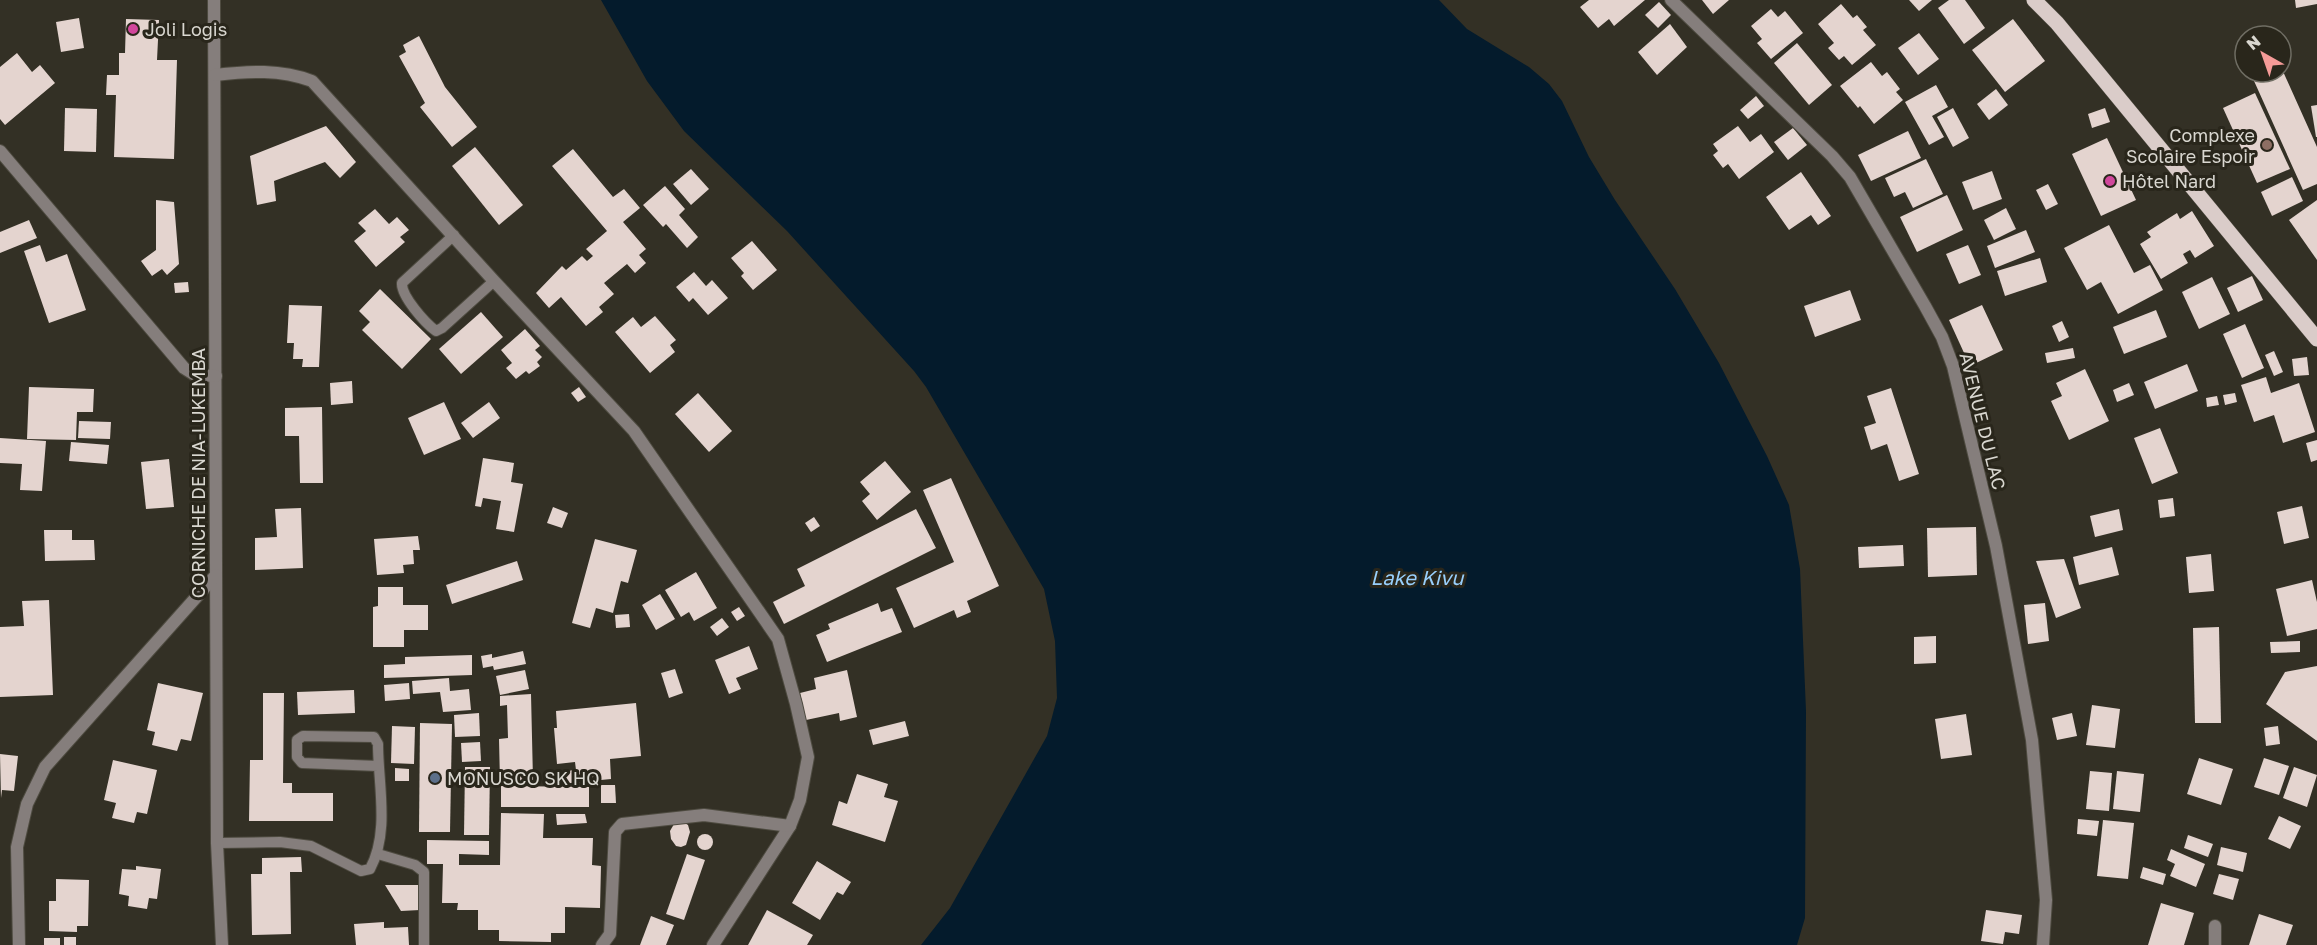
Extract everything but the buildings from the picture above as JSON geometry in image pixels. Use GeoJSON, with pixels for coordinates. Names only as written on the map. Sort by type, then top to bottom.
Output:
{"type":"FeatureCollection","features":[{"type":"Feature","properties":{"kind":"main road"},"geometry":{"type":"LineString","coordinates":[[2034,0],[2057,23],[2317,339]]}},
{"type":"Feature","properties":{"kind":"street","name":"CORNICHE DE NIA-LUKEMBA"},"geometry":{"type":"LineString","coordinates":[[214,0],[217,843],[222,945]]}},
{"type":"Feature","properties":{"kind":"street","name":"AVENUE DU LAC"},"geometry":{"type":"LineString","coordinates":[[1671,0],[1832,156],[1850,177],[1942,337],[1953,366],[1996,546],[2032,740],[2046,900],[2043,945]]}},
{"type":"Feature","properties":{"kind":"street"},"geometry":{"type":"LineString","coordinates":[[215,75],[270,71],[294,74],[312,81],[634,431],[778,639],[808,758],[800,800],[790,826],[713,945]]}},
{"type":"Feature","properties":{"kind":"street"},"geometry":{"type":"LineString","coordinates":[[0,151],[184,368],[195,375],[216,376]]}},
{"type":"Feature","properties":{"kind":"street"},"geometry":{"type":"LineString","coordinates":[[19,945],[17,847],[27,804],[45,767],[216,575]]}},
{"type":"Feature","properties":{"kind":"street"},"geometry":{"type":"LineString","coordinates":[[602,945],[610,934],[615,832],[622,824],[704,815],[790,826]]}},
{"type":"Feature","properties":{"kind":"street"},"geometry":{"type":"LineString","coordinates":[[2215,926],[2215,945]]}},
{"type":"Feature","properties":{"kind":"lane"},"geometry":{"type":"LineString","coordinates":[[454,235],[402,283],[401,290],[406,298],[430,327],[436,331],[442,328],[494,281]]}},
{"type":"Feature","properties":{"kind":"lane"},"geometry":{"type":"LineString","coordinates":[[217,843],[280,842],[311,846],[361,871],[370,869],[378,854],[382,803],[378,744],[374,737],[303,736],[297,740],[297,757],[302,763],[378,766]]}},
{"type":"Feature","properties":{"kind":"lane"},"geometry":{"type":"LineString","coordinates":[[378,854],[415,865],[424,872],[424,945]]}},
{"type":"Feature","properties":{"kind":"water","name":"Lake Kivu"},"geometry":{"type":"Polygon","coordinates":[[[601,0],[1439,0],[1467,29],[1529,67],[1549,84],[1562,101],[1589,157],[1675,289],[1719,363],[1767,456],[1789,505],[1800,569],[1806,711],[1805,918],[1797,945],[921,945],[950,908],[1047,736],[1057,698],[1055,641],[1044,589],[926,387],[914,371],[787,231],[684,131],[647,81],[601,0]]]}},
{"type":"Feature","properties":{"kind":"place","name":"Joli Logis"},"geometry":{"type":"Point","coordinates":[133,29]}},
{"type":"Feature","properties":{"kind":"place","name":"Complexe Scolaire Espoir"},"geometry":{"type":"Point","coordinates":[2267,145]}},
{"type":"Feature","properties":{"kind":"place","name":"Hôtel Nard"},"geometry":{"type":"Point","coordinates":[2110,181]}},
{"type":"Feature","properties":{"kind":"place","name":"MONUSCO SK HQ"},"geometry":{"type":"Point","coordinates":[435,778]}}]}
